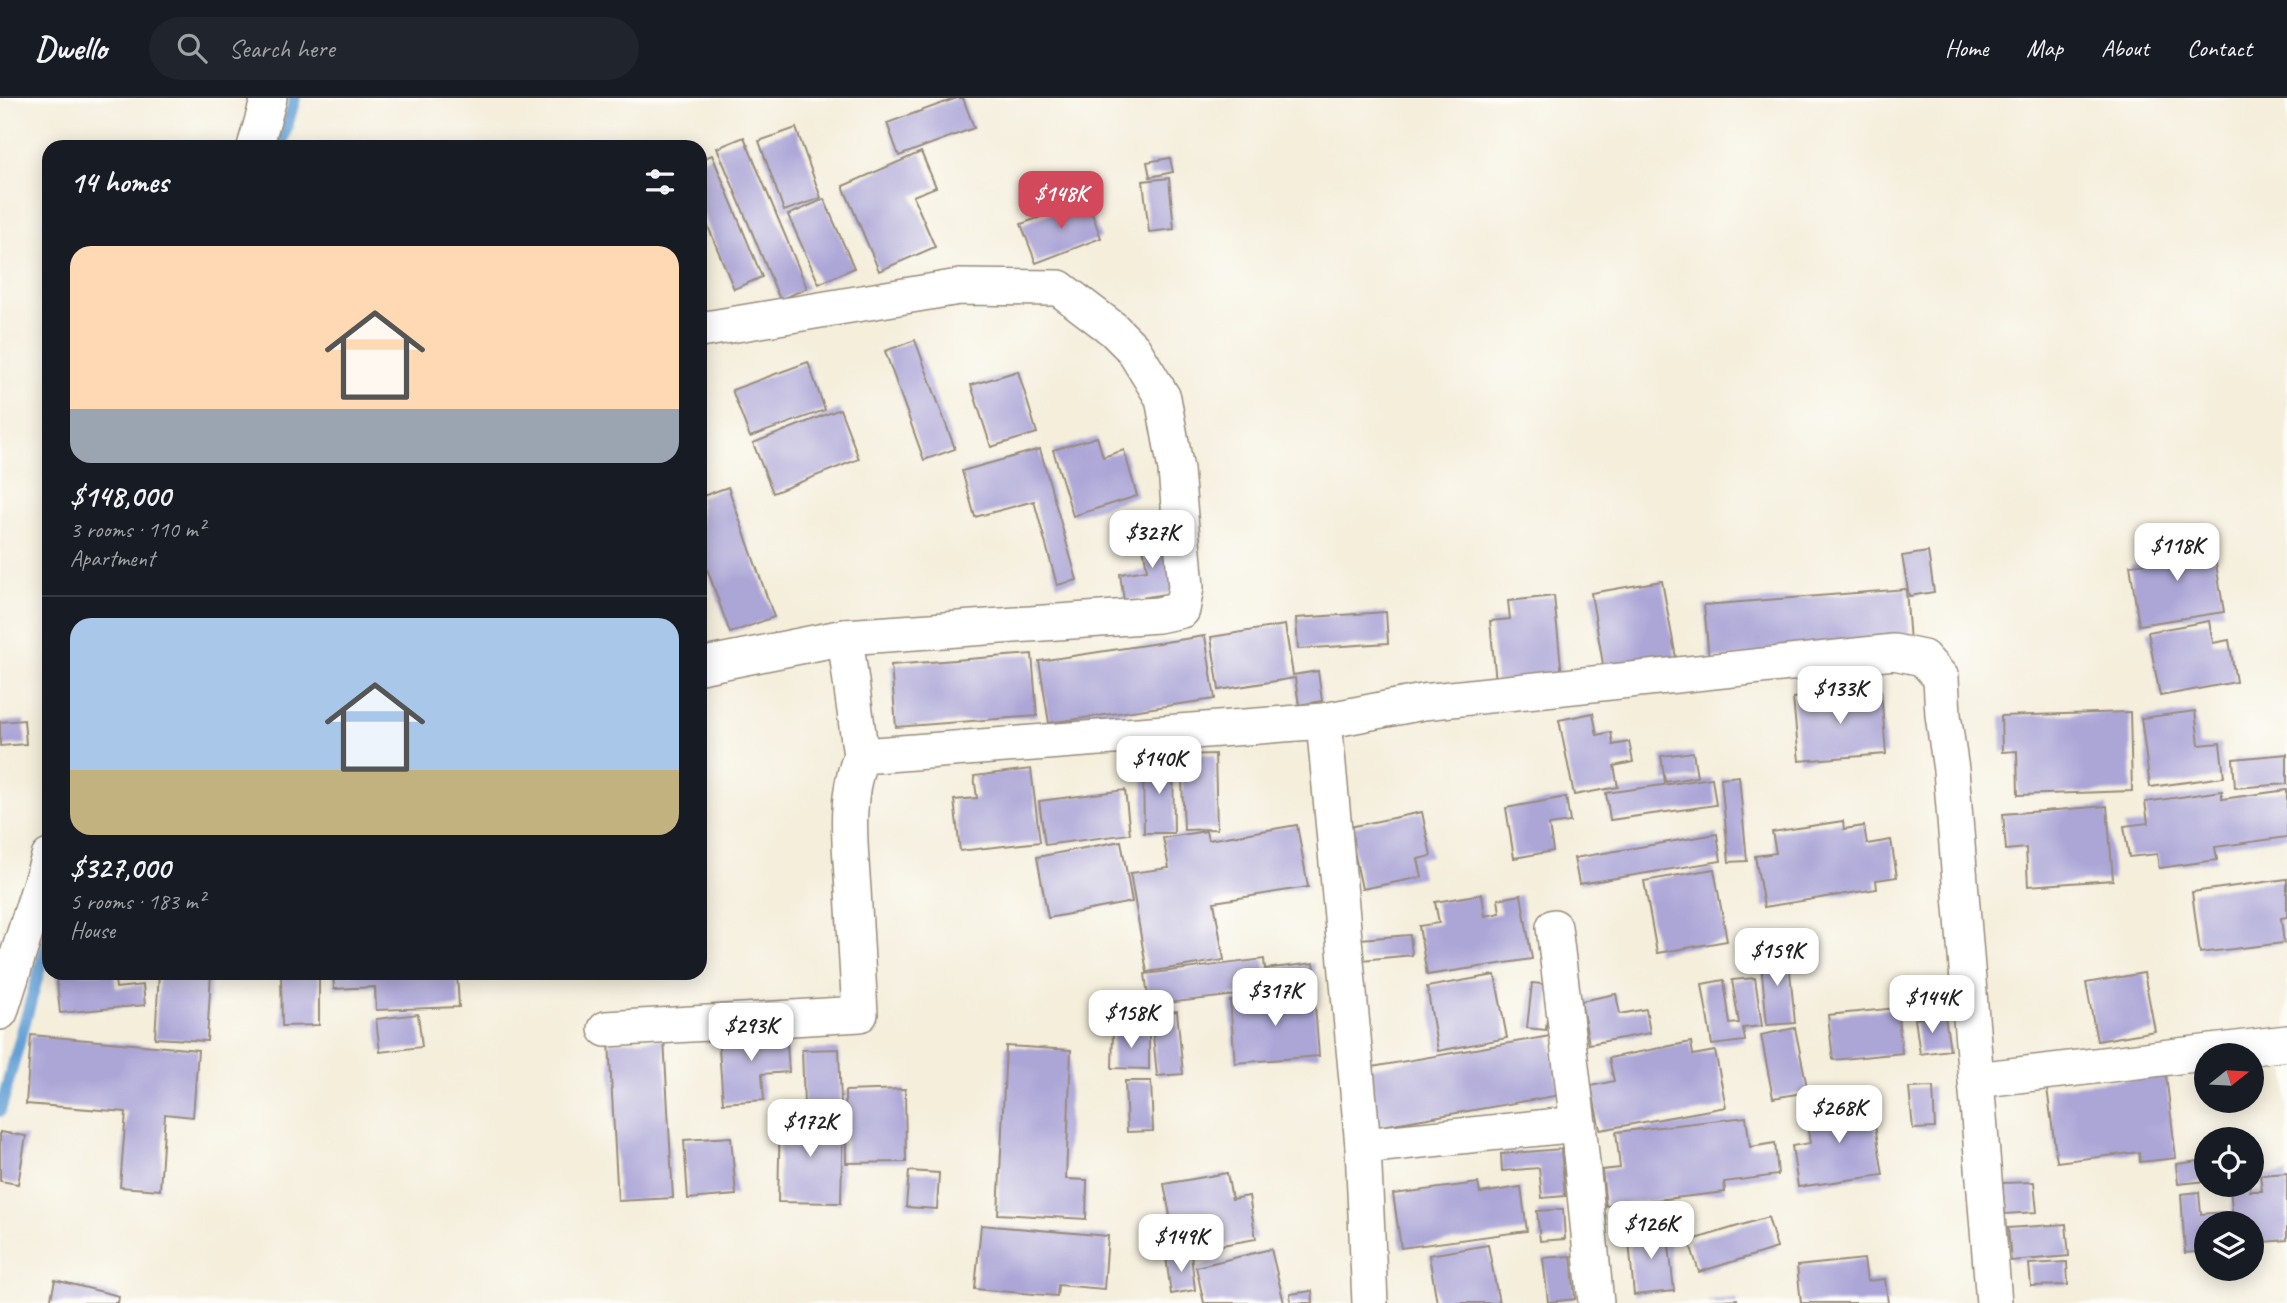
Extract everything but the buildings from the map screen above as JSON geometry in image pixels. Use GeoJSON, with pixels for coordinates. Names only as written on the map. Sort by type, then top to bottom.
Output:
{"type":"FeatureCollection","features":[{"type":"Feature","properties":{"kind":"street"},"geometry":{"type":"LineString","coordinates":[[257,140],[269,98]]}},
{"type":"Feature","properties":{"kind":"street"},"geometry":{"type":"LineString","coordinates":[[707,329],[959,287],[1059,288],[1133,349],[1163,398],[1176,470],[1186,587],[1182,610],[1157,615],[845,637],[707,665]]}},
{"type":"Feature","properties":{"kind":"street"},"geometry":{"type":"LineString","coordinates":[[607,1029],[860,1014],[850,819],[852,785],[861,756],[845,637]]}},
{"type":"Feature","properties":{"kind":"street"},"geometry":{"type":"LineString","coordinates":[[861,756],[1324,722],[1423,702],[1853,656],[1894,652],[1923,658],[1941,678],[1951,770],[1994,1303]]}},
{"type":"Feature","properties":{"kind":"street"},"geometry":{"type":"LineString","coordinates":[[1324,722],[1363,1146],[1370,1303]]}},
{"type":"Feature","properties":{"kind":"street"},"geometry":{"type":"LineString","coordinates":[[0,1012],[42,879]]}},
{"type":"Feature","properties":{"kind":"street"},"geometry":{"type":"LineString","coordinates":[[1554,927],[1596,1303]]}},
{"type":"Feature","properties":{"kind":"street"},"geometry":{"type":"LineString","coordinates":[[1976,1080],[2287,1044]]}},
{"type":"Feature","properties":{"kind":"street"},"geometry":{"type":"LineString","coordinates":[[1363,1146],[1578,1124]]}},
{"type":"Feature","properties":{"kind":"waterway"},"geometry":{"type":"LineString","coordinates":[[283,140],[295,98]]}},
{"type":"Feature","properties":{"kind":"waterway"},"geometry":{"type":"LineString","coordinates":[[0,1111],[42,961]]}}]}
